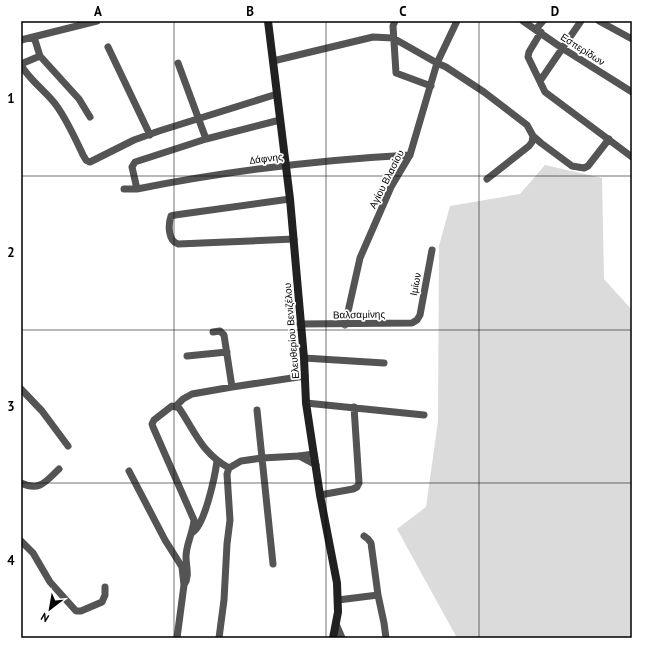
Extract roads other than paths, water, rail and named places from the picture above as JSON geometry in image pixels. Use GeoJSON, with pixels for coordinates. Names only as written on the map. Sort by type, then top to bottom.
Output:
{"type":"FeatureCollection","features":[{"type":"Feature","properties":{"kind":"street"},"geometry":{"type":"LineString","coordinates":[[21,40],[97,21]]}},
{"type":"Feature","properties":{"kind":"street","name":"Ελευθερίου Βενιζέλου"},"geometry":{"type":"LineString","coordinates":[[268,21],[294,239],[304,358],[306,403],[320,495],[335,570],[338,600],[333,638]]}},
{"type":"Feature","properties":{"kind":"street"},"geometry":{"type":"LineString","coordinates":[[395,21],[392,26],[396,73],[431,86]]}},
{"type":"Feature","properties":{"kind":"street","name":"Αγίου Βλασίου"},"geometry":{"type":"LineString","coordinates":[[345,324],[360,258],[391,187],[410,155],[437,63],[457,21]]}},
{"type":"Feature","properties":{"kind":"street","name":"Εσπερίδων"},"geometry":{"type":"LineString","coordinates":[[523,21],[562,48],[632,92]]}},
{"type":"Feature","properties":{"kind":"street"},"geometry":{"type":"LineString","coordinates":[[544,21],[538,31],[528,57],[545,92],[551,98],[632,157]]}},
{"type":"Feature","properties":{"kind":"street"},"geometry":{"type":"LineString","coordinates":[[540,81],[581,21]]}},
{"type":"Feature","properties":{"kind":"street"},"geometry":{"type":"LineString","coordinates":[[599,21],[632,39]]}},
{"type":"Feature","properties":{"kind":"street"},"geometry":{"type":"LineString","coordinates":[[34,37],[40,56],[79,99],[90,117]]}},
{"type":"Feature","properties":{"kind":"street"},"geometry":{"type":"LineString","coordinates":[[273,61],[373,37],[393,38],[463,77],[527,125],[533,136],[553,153],[572,166],[578,168],[588,166],[609,140]]}},
{"type":"Feature","properties":{"kind":"street"},"geometry":{"type":"LineString","coordinates":[[108,47],[150,134]]}},
{"type":"Feature","properties":{"kind":"street"},"geometry":{"type":"LineString","coordinates":[[40,56],[21,65],[25,73],[40,86],[57,105],[86,160],[90,162],[134,140],[150,134],[277,94]]}},
{"type":"Feature","properties":{"kind":"street"},"geometry":{"type":"LineString","coordinates":[[178,63],[206,139]]}},
{"type":"Feature","properties":{"kind":"street"},"geometry":{"type":"LineString","coordinates":[[137,189],[132,167],[135,162],[206,139],[280,120]]}},
{"type":"Feature","properties":{"kind":"street"},"geometry":{"type":"LineString","coordinates":[[487,179],[529,146],[532,142],[533,136]]}},
{"type":"Feature","properties":{"kind":"street","name":"Δάφνης"},"geometry":{"type":"LineString","coordinates":[[124,189],[137,189],[233,171],[342,159],[410,155]]}},
{"type":"Feature","properties":{"kind":"street"},"geometry":{"type":"LineString","coordinates":[[290,199],[171,216],[171,239],[178,244],[294,239]]}},
{"type":"Feature","properties":{"kind":"street","name":"Ιμίων"},"geometry":{"type":"LineString","coordinates":[[417,320],[420,315],[432,250]]}},
{"type":"Feature","properties":{"kind":"street","name":"Βαλσαμίνης"},"geometry":{"type":"LineString","coordinates":[[300,324],[412,323],[417,320]]}},
{"type":"Feature","properties":{"kind":"street"},"geometry":{"type":"LineString","coordinates":[[213,332],[220,331],[224,335],[232,387]]}},
{"type":"Feature","properties":{"kind":"street"},"geometry":{"type":"LineString","coordinates":[[187,356],[227,352]]}},
{"type":"Feature","properties":{"kind":"street"},"geometry":{"type":"LineString","coordinates":[[304,358],[384,363]]}},
{"type":"Feature","properties":{"kind":"street"},"geometry":{"type":"LineString","coordinates":[[184,585],[187,580],[187,543],[194,520],[152,424],[154,420],[172,406],[176,406],[183,399],[192,394],[305,376]]}},
{"type":"Feature","properties":{"kind":"street"},"geometry":{"type":"LineString","coordinates":[[21,389],[42,411],[68,446]]}},
{"type":"Feature","properties":{"kind":"street"},"geometry":{"type":"LineString","coordinates":[[306,403],[424,415]]}},
{"type":"Feature","properties":{"kind":"street"},"geometry":{"type":"LineString","coordinates":[[176,406],[179,408],[198,440],[208,453],[217,461],[229,468]]}},
{"type":"Feature","properties":{"kind":"street"},"geometry":{"type":"LineString","coordinates":[[320,495],[353,489],[357,487],[359,483],[354,407]]}},
{"type":"Feature","properties":{"kind":"street"},"geometry":{"type":"LineString","coordinates":[[257,410],[273,564]]}},
{"type":"Feature","properties":{"kind":"street"},"geometry":{"type":"LineString","coordinates":[[229,468],[241,461],[314,454]]}},
{"type":"Feature","properties":{"kind":"street"},"geometry":{"type":"LineString","coordinates":[[299,456],[316,465]]}},
{"type":"Feature","properties":{"kind":"street"},"geometry":{"type":"LineString","coordinates":[[191,533],[196,529],[202,520],[214,478],[217,461]]}},
{"type":"Feature","properties":{"kind":"street"},"geometry":{"type":"LineString","coordinates":[[219,638],[230,520],[228,483],[229,468]]}},
{"type":"Feature","properties":{"kind":"street"},"geometry":{"type":"LineString","coordinates":[[21,483],[41,486],[59,469]]}},
{"type":"Feature","properties":{"kind":"street"},"geometry":{"type":"LineString","coordinates":[[130,471],[165,540],[182,567],[184,585],[177,638]]}},
{"type":"Feature","properties":{"kind":"street"},"geometry":{"type":"LineString","coordinates":[[364,536],[371,543],[378,596],[386,638]]}},
{"type":"Feature","properties":{"kind":"street"},"geometry":{"type":"LineString","coordinates":[[21,541],[33,553],[50,582],[76,611],[82,611],[102,602],[105,595],[105,587]]}},
{"type":"Feature","properties":{"kind":"street"},"geometry":{"type":"LineString","coordinates":[[338,600],[378,596]]}},
{"type":"Feature","properties":{"kind":"street"},"geometry":{"type":"LineString","coordinates":[[336,624],[342,638]]}}]}
